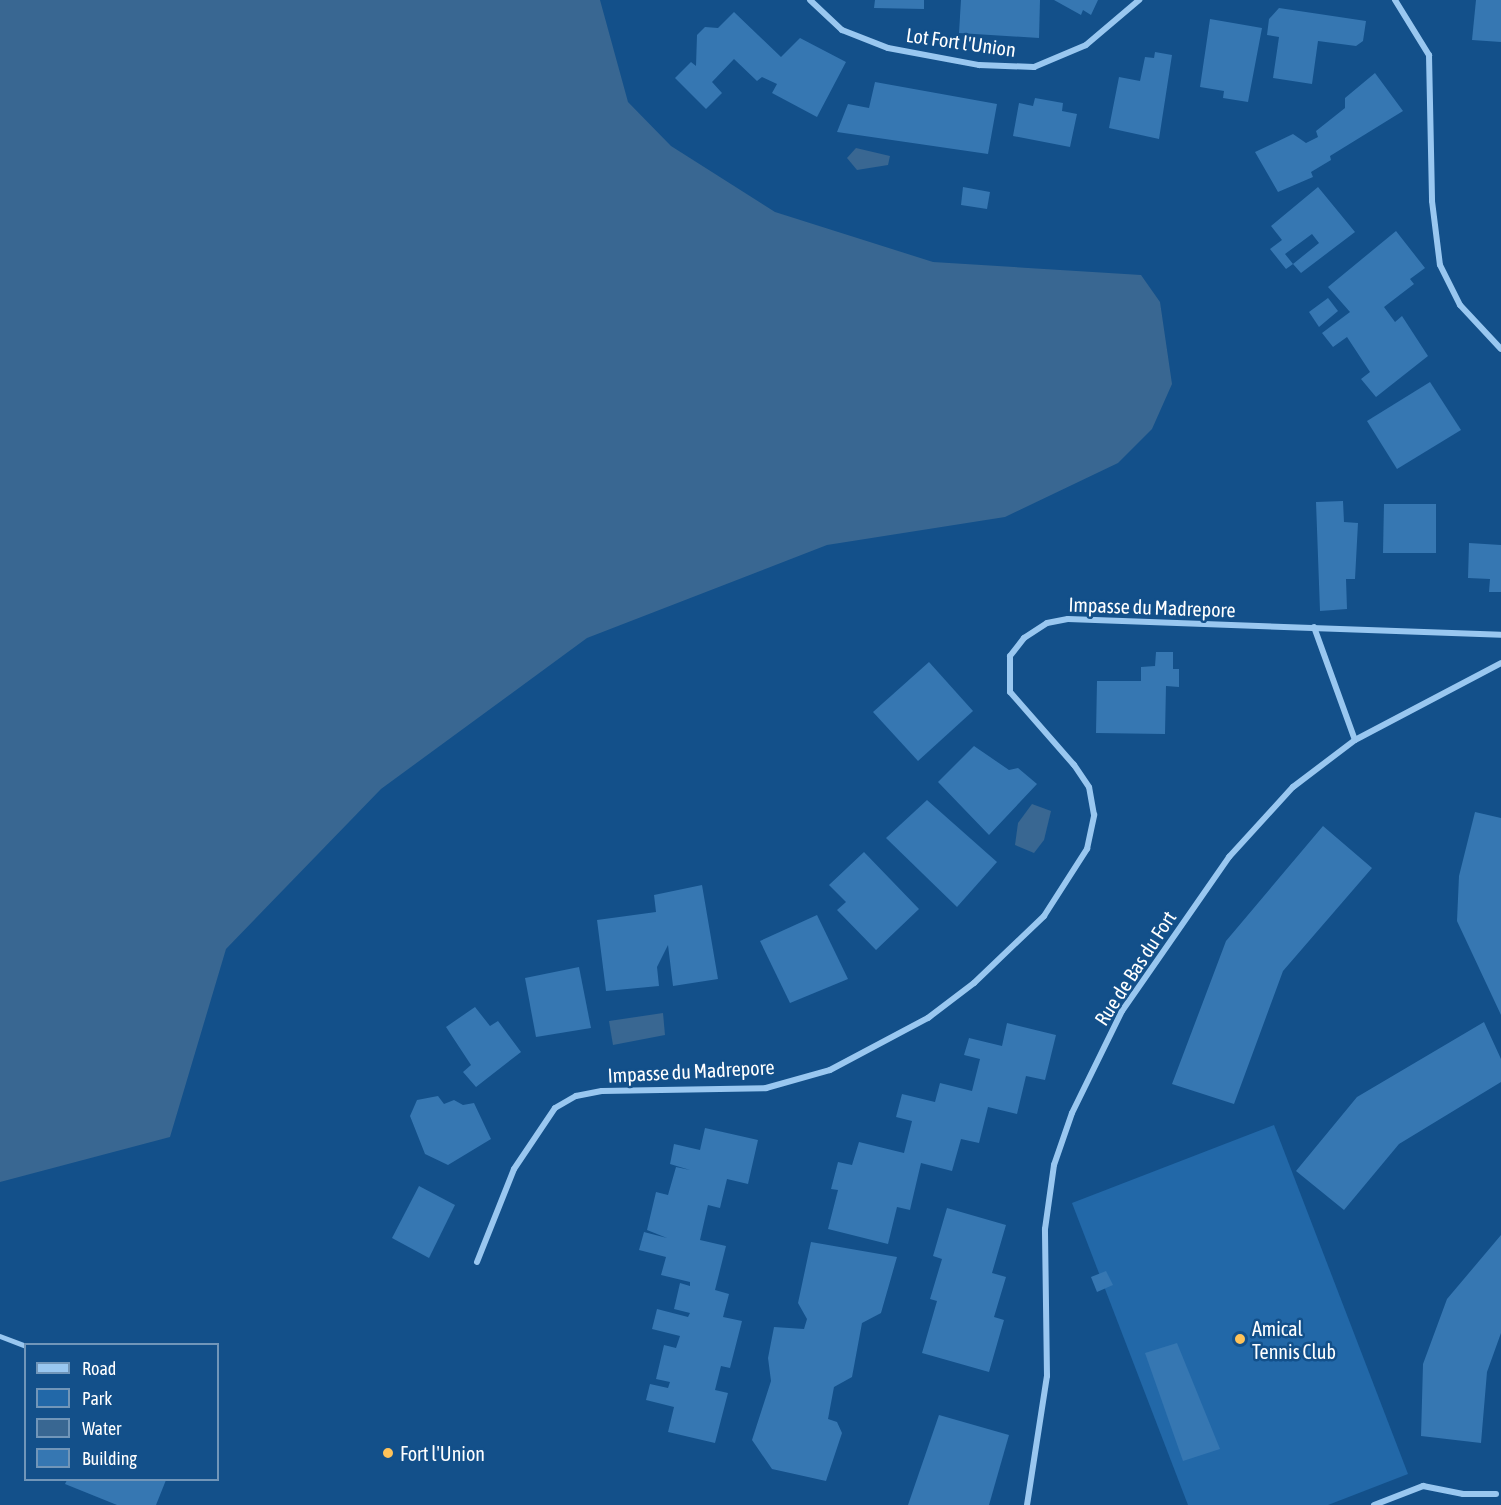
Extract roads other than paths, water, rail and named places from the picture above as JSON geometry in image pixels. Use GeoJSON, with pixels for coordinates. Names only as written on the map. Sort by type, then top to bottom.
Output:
{"type":"FeatureCollection","features":[{"type":"Feature","properties":{"kind":"street","name":"Lot Fort l'Union"},"geometry":{"type":"LineString","coordinates":[[810,0],[842,30],[888,48],[979,64],[1034,67],[1086,45],[1138,0]]}},
{"type":"Feature","properties":{"kind":"street"},"geometry":{"type":"LineString","coordinates":[[1395,0],[1429,55],[1432,201],[1440,265],[1460,305],[1501,349]]}},
{"type":"Feature","properties":{"kind":"street","name":"Impasse du Madrepore"},"geometry":{"type":"LineString","coordinates":[[477,1262],[514,1169],[555,1108],[576,1096],[602,1091],[766,1088],[830,1070],[928,1018],[974,983],[1044,916],[1086,849],[1094,815],[1089,787],[1074,765],[1011,692],[1010,656],[1024,638],[1047,623],[1068,619],[1501,635]]}},
{"type":"Feature","properties":{"kind":"street"},"geometry":{"type":"LineString","coordinates":[[1314,627],[1355,740]]}},
{"type":"Feature","properties":{"kind":"street","name":"Rue de Bas du Fort"},"geometry":{"type":"LineString","coordinates":[[1027,1505],[1047,1376],[1045,1229],[1054,1165],[1072,1113],[1122,1011],[1229,857],[1293,788],[1355,740],[1501,663]]}},
{"type":"Feature","properties":{"kind":"street"},"geometry":{"type":"LineString","coordinates":[[1374,1505],[1423,1486],[1463,1494],[1496,1494]]}},
{"type":"Feature","properties":{"kind":"lane"},"geometry":{"type":"LineString","coordinates":[[0,1336],[24,1345]]}},
{"type":"Feature","properties":{"kind":"water"},"geometry":{"type":"Polygon","coordinates":[[[0,0],[600,0],[628,102],[671,146],[775,212],[933,262],[1141,275],[1160,302],[1172,384],[1152,429],[1118,463],[1005,517],[827,545],[587,638],[381,789],[226,949],[170,1137],[0,1182],[0,0]]]}},
{"type":"Feature","properties":{"kind":"water"},"geometry":{"type":"Polygon","coordinates":[[[856,148],[890,156],[888,165],[857,170],[847,158],[856,148]]]}},
{"type":"Feature","properties":{"kind":"water"},"geometry":{"type":"Polygon","coordinates":[[[1032,804],[1051,811],[1044,840],[1034,853],[1015,845],[1018,823],[1032,804]]]}},
{"type":"Feature","properties":{"kind":"water"},"geometry":{"type":"Polygon","coordinates":[[[663,1013],[665,1035],[613,1045],[609,1021],[663,1013]]]}},
{"type":"Feature","properties":{"kind":"place","name":"Amical Tennis Club"},"geometry":{"type":"Point","coordinates":[1240,1339]}},
{"type":"Feature","properties":{"kind":"place","name":"Fort l'Union"},"geometry":{"type":"Point","coordinates":[388,1453]}}]}
